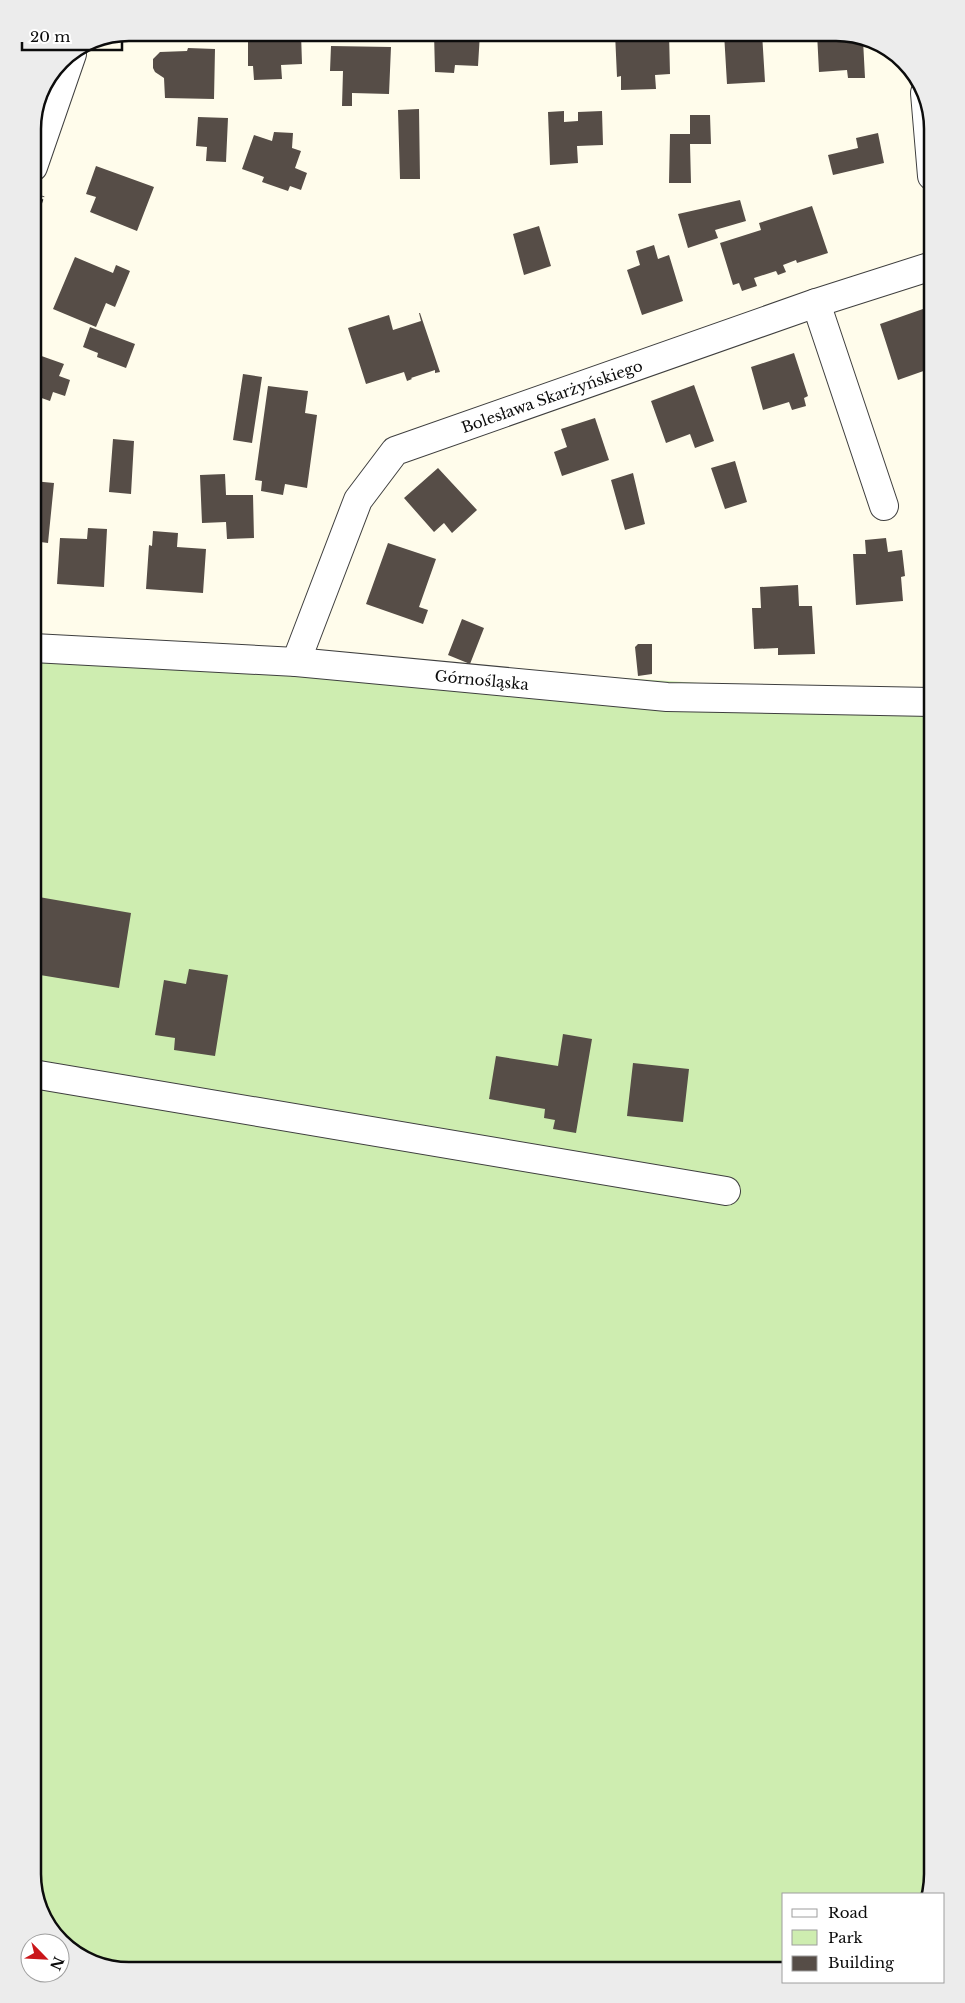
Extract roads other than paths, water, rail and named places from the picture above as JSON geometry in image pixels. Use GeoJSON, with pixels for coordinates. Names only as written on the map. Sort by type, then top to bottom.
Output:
{"type":"FeatureCollection","features":[{"type":"Feature","properties":{"kind":"street"},"geometry":{"type":"LineString","coordinates":[[41,144],[68,66]]}},
{"type":"Feature","properties":{"kind":"street","name":"Bolesława Skarżyńskiego"},"geometry":{"type":"LineString","coordinates":[[296,662],[358,500],[395,451],[816,303],[924,269]]}},
{"type":"Feature","properties":{"kind":"street"},"geometry":{"type":"LineString","coordinates":[[816,303],[884,506]]}},
{"type":"Feature","properties":{"kind":"street","name":"Górnośląska"},"geometry":{"type":"LineString","coordinates":[[41,648],[296,662],[667,697],[924,702]]}},
{"type":"Feature","properties":{"kind":"street"},"geometry":{"type":"LineString","coordinates":[[41,1075],[726,1191]]}}]}
